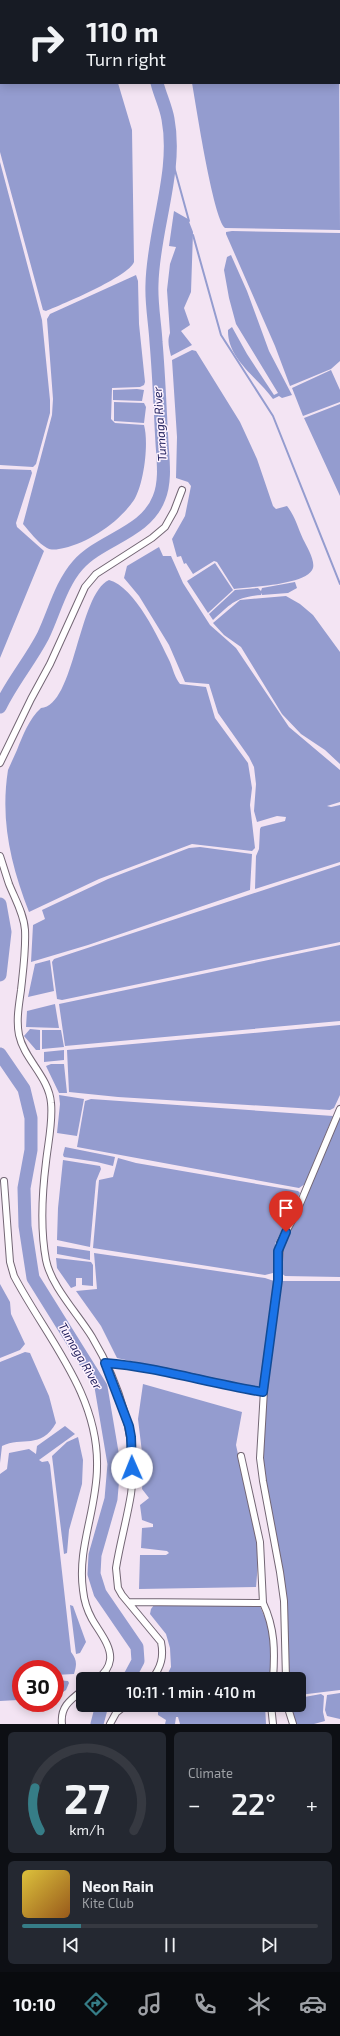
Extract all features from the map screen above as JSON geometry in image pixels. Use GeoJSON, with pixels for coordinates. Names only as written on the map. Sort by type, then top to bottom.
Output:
{"type":"FeatureCollection","features":[{"type":"Feature","properties":{"kind":"street"},"geometry":{"type":"LineString","coordinates":[[0,763],[31,698],[50,664],[85,588],[96,574],[152,538],[165,527],[174,511],[182,490]]}},
{"type":"Feature","properties":{"kind":"street"},"geometry":{"type":"LineString","coordinates":[[0,856],[9,884],[20,908],[25,930],[18,1011],[19,1037],[44,1081],[51,1102],[50,1135],[43,1188],[43,1227],[46,1260],[50,1272],[92,1337],[105,1363],[123,1407],[131,1437],[131,1494],[116,1568],[118,1588],[122,1595],[161,1642],[163,1651],[160,1668],[157,1672]]}},
{"type":"Feature","properties":{"kind":"street"},"geometry":{"type":"LineString","coordinates":[[286,1672],[285,1621],[281,1579],[262,1481],[260,1458],[263,1392],[278,1280],[280,1243],[297,1211],[340,1109]]}},
{"type":"Feature","properties":{"kind":"street"},"geometry":{"type":"LineString","coordinates":[[4,1181],[10,1262],[14,1276],[58,1348],[83,1394],[92,1422],[96,1445],[97,1479],[83,1549],[81,1572],[86,1605],[110,1653],[105,1672]]}},
{"type":"Feature","properties":{"kind":"street"},"geometry":{"type":"LineString","coordinates":[[105,1363],[160,1370],[263,1392]]}},
{"type":"Feature","properties":{"kind":"street"},"geometry":{"type":"LineString","coordinates":[[241,1456],[260,1542],[263,1603],[275,1643],[273,1672]]}},
{"type":"Feature","properties":{"kind":"street"},"geometry":{"type":"LineString","coordinates":[[129,1602],[263,1603]]}},
{"type":"Feature","properties":{"kind":"street"},"geometry":{"type":"LineString","coordinates":[[62,1724],[61,1712],[67,1703],[76,1696]]}},
{"type":"Feature","properties":{"kind":"street"},"geometry":{"type":"LineString","coordinates":[[110,1724],[117,1712]]}},
{"type":"Feature","properties":{"kind":"street"},"geometry":{"type":"LineString","coordinates":[[272,1712],[273,1724]]}},
{"type":"Feature","properties":{"kind":"street"},"geometry":{"type":"LineString","coordinates":[[290,1712],[293,1724]]}},
{"type":"Feature","properties":{"kind":"water"},"geometry":{"type":"Polygon","coordinates":[[[0,84],[118,84],[132,130],[134,262],[129,268],[108,282],[80,296],[46,311],[43,310],[0,152],[0,84]]]}},
{"type":"Feature","properties":{"kind":"water"},"geometry":{"type":"Polygon","coordinates":[[[192,84],[339,84],[340,230],[225,228],[220,220],[215,204],[192,84]]]}},
{"type":"Feature","properties":{"kind":"water"},"geometry":{"type":"Polygon","coordinates":[[[0,162],[42,320],[50,413],[36,464],[33,467],[0,465],[0,162]]]}},
{"type":"Feature","properties":{"kind":"water"},"geometry":{"type":"Polygon","coordinates":[[[174,211],[188,219],[193,232],[191,292],[184,308],[190,325],[181,331],[192,345],[171,356],[169,344],[170,333],[167,290],[170,264],[176,247],[169,246],[174,211]]]}},
{"type":"Feature","properties":{"kind":"water"},"geometry":{"type":"Polygon","coordinates":[[[226,232],[340,233],[340,361],[331,369],[290,386],[275,346],[226,234],[226,232]]]}},
{"type":"Feature","properties":{"kind":"water"},"geometry":{"type":"Polygon","coordinates":[[[231,255],[247,291],[269,351],[292,395],[282,398],[279,396],[273,399],[244,368],[232,350],[228,330],[232,327],[247,354],[274,395],[278,393],[236,324],[224,270],[227,257],[231,255]]]}},
{"type":"Feature","properties":{"kind":"water"},"geometry":{"type":"Polygon","coordinates":[[[136,275],[138,281],[139,324],[145,382],[144,385],[140,387],[112,388],[111,419],[115,423],[144,425],[146,452],[143,474],[138,493],[128,508],[120,516],[94,536],[64,548],[53,550],[49,549],[37,540],[23,524],[52,415],[53,399],[47,319],[50,314],[136,275]]]}},
{"type":"Feature","properties":{"kind":"water"},"geometry":{"type":"Polygon","coordinates":[[[192,350],[196,351],[240,422],[257,459],[273,506],[276,509],[287,506],[294,518],[313,561],[313,568],[309,574],[301,578],[290,582],[234,589],[217,562],[214,561],[193,574],[186,563],[184,564],[181,556],[177,557],[172,539],[185,516],[191,486],[188,482],[176,478],[177,437],[172,360],[192,350]]]}},
{"type":"Feature","properties":{"kind":"water"},"geometry":{"type":"Polygon","coordinates":[[[331,370],[340,390],[340,402],[303,416],[292,388],[331,370]]]}},
{"type":"Feature","properties":{"kind":"water"},"geometry":{"type":"Polygon","coordinates":[[[113,390],[144,390],[142,401],[113,400],[113,390]]]}},
{"type":"Feature","properties":{"kind":"water"},"geometry":{"type":"Polygon","coordinates":[[[114,402],[144,403],[146,407],[144,423],[114,421],[114,402]]]}},
{"type":"Feature","properties":{"kind":"water"},"geometry":{"type":"Polygon","coordinates":[[[340,404],[340,496],[304,418],[340,404]]]}},
{"type":"Feature","properties":{"kind":"water"},"geometry":{"type":"Polygon","coordinates":[[[0,469],[31,470],[32,473],[16,523],[17,527],[44,551],[0,658],[0,469]]]}},
{"type":"Feature","properties":{"kind":"water"},"geometry":{"type":"Polygon","coordinates":[[[159,547],[163,556],[171,556],[183,583],[210,625],[236,648],[289,727],[340,770],[340,802],[327,806],[331,807],[340,805],[340,862],[255,889],[256,856],[259,849],[260,829],[261,827],[285,821],[286,817],[277,816],[257,822],[254,811],[256,784],[254,767],[249,757],[218,713],[209,684],[185,682],[169,645],[139,596],[124,578],[127,566],[159,547]]]}},
{"type":"Feature","properties":{"kind":"water"},"geometry":{"type":"Polygon","coordinates":[[[215,563],[233,590],[208,613],[187,581],[215,563]]]}},
{"type":"Feature","properties":{"kind":"water"},"geometry":{"type":"Polygon","coordinates":[[[109,580],[119,585],[137,603],[153,628],[180,684],[206,687],[215,718],[248,763],[252,788],[250,805],[255,848],[252,851],[192,844],[99,879],[29,912],[12,860],[6,825],[5,807],[8,770],[24,733],[33,717],[41,708],[52,702],[62,689],[90,606],[99,589],[109,580]]]}},
{"type":"Feature","properties":{"kind":"water"},"geometry":{"type":"Polygon","coordinates":[[[295,582],[297,588],[288,593],[262,595],[262,593],[261,595],[239,600],[234,602],[213,620],[209,614],[235,590],[258,588],[261,591],[262,588],[295,582]]]}},
{"type":"Feature","properties":{"kind":"water"},"geometry":{"type":"Polygon","coordinates":[[[286,596],[300,604],[313,615],[340,652],[340,764],[325,750],[301,734],[282,714],[241,647],[224,635],[213,623],[240,600],[286,596]]]}},
{"type":"Feature","properties":{"kind":"water"},"geometry":{"type":"Polygon","coordinates":[[[200,847],[252,854],[250,890],[88,945],[31,962],[33,925],[45,919],[42,910],[108,879],[189,848],[200,847]]]}},
{"type":"Feature","properties":{"kind":"water"},"geometry":{"type":"Polygon","coordinates":[[[340,865],[340,942],[62,1000],[57,999],[52,962],[54,959],[340,865]]]}},
{"type":"Feature","properties":{"kind":"water"},"geometry":{"type":"Polygon","coordinates":[[[340,945],[340,1021],[65,1046],[59,1004],[340,945]]]}},
{"type":"Feature","properties":{"kind":"water"},"geometry":{"type":"Polygon","coordinates":[[[50,960],[54,991],[28,997],[35,964],[50,960]]]}},
{"type":"Feature","properties":{"kind":"water"},"geometry":{"type":"Polygon","coordinates":[[[55,1004],[59,1028],[26,1027],[27,1011],[55,1004]]]}},
{"type":"Feature","properties":{"kind":"water"},"geometry":{"type":"Polygon","coordinates":[[[340,1025],[340,1095],[334,1108],[330,1110],[118,1097],[69,1092],[67,1050],[340,1025]]]}},
{"type":"Feature","properties":{"kind":"water"},"geometry":{"type":"Polygon","coordinates":[[[30,1029],[40,1030],[40,1050],[36,1050],[24,1036],[30,1029]]]}},
{"type":"Feature","properties":{"kind":"water"},"geometry":{"type":"Polygon","coordinates":[[[42,1030],[61,1030],[64,1047],[42,1049],[42,1030]]]}},
{"type":"Feature","properties":{"kind":"water"},"geometry":{"type":"Polygon","coordinates":[[[64,1050],[64,1060],[44,1062],[44,1052],[64,1050]]]}},
{"type":"Feature","properties":{"kind":"water"},"geometry":{"type":"Polygon","coordinates":[[[51,1064],[64,1064],[67,1093],[59,1093],[46,1066],[51,1064]]]}},
{"type":"Feature","properties":{"kind":"water"},"geometry":{"type":"Polygon","coordinates":[[[59,1095],[84,1099],[77,1136],[57,1133],[60,1104],[59,1095]]]}},
{"type":"Feature","properties":{"kind":"water"},"geometry":{"type":"Polygon","coordinates":[[[91,1099],[333,1116],[305,1184],[299,1188],[77,1147],[85,1101],[91,1099]]]}},
{"type":"Feature","properties":{"kind":"water"},"geometry":{"type":"Polygon","coordinates":[[[340,1110],[340,1277],[285,1276],[280,1272],[279,1249],[340,1110]]]}},
{"type":"Feature","properties":{"kind":"water"},"geometry":{"type":"Polygon","coordinates":[[[65,1147],[115,1157],[113,1166],[64,1157],[65,1147]]]}},
{"type":"Feature","properties":{"kind":"water"},"geometry":{"type":"Polygon","coordinates":[[[118,1158],[136,1163],[298,1191],[300,1193],[275,1244],[276,1265],[273,1273],[265,1275],[93,1248],[99,1180],[113,1177],[118,1158]]]}},
{"type":"Feature","properties":{"kind":"water"},"geometry":{"type":"Polygon","coordinates":[[[63,1160],[100,1166],[101,1169],[96,1181],[90,1247],[57,1240],[58,1208],[63,1160]]]}},
{"type":"Feature","properties":{"kind":"water"},"geometry":{"type":"Polygon","coordinates":[[[57,1246],[90,1251],[90,1260],[57,1254],[57,1246]]]}},
{"type":"Feature","properties":{"kind":"water"},"geometry":{"type":"Polygon","coordinates":[[[94,1253],[265,1278],[274,1281],[260,1385],[253,1389],[117,1358],[101,1326],[76,1291],[97,1289],[94,1253]]]}},
{"type":"Feature","properties":{"kind":"water"},"geometry":{"type":"Polygon","coordinates":[[[56,1258],[91,1262],[93,1265],[93,1286],[82,1285],[82,1278],[76,1278],[76,1286],[71,1288],[57,1268],[56,1258]]]}},
{"type":"Feature","properties":{"kind":"water"},"geometry":{"type":"Polygon","coordinates":[[[340,1281],[340,1690],[306,1694],[306,1672],[287,1672],[280,1576],[264,1494],[261,1418],[280,1282],[340,1281]]]}},
{"type":"Feature","properties":{"kind":"water"},"geometry":{"type":"Polygon","coordinates":[[[0,1284],[10,1302],[11,1314],[25,1344],[20,1350],[0,1358],[0,1284]]]}},
{"type":"Feature","properties":{"kind":"water"},"geometry":{"type":"Polygon","coordinates":[[[25,1352],[30,1353],[49,1396],[56,1423],[44,1437],[38,1440],[9,1443],[2,1446],[0,1463],[0,1362],[25,1352]]]}},
{"type":"Feature","properties":{"kind":"water"},"geometry":{"type":"Polygon","coordinates":[[[143,1384],[242,1412],[236,1445],[259,1551],[256,1587],[139,1589],[140,1555],[166,1555],[169,1553],[167,1551],[141,1548],[142,1528],[153,1527],[153,1524],[142,1520],[140,1505],[149,1498],[142,1489],[144,1469],[138,1419],[143,1384]]]}},
{"type":"Feature","properties":{"kind":"water"},"geometry":{"type":"Polygon","coordinates":[[[65,1426],[75,1434],[39,1460],[42,1462],[48,1461],[50,1465],[71,1652],[76,1665],[74,1674],[64,1675],[64,1660],[12,1660],[12,1700],[0,1701],[0,1474],[7,1469],[9,1453],[29,1449],[36,1454],[37,1446],[65,1426]]]}},
{"type":"Feature","properties":{"kind":"water"},"geometry":{"type":"Polygon","coordinates":[[[78,1437],[83,1460],[82,1484],[69,1530],[67,1553],[64,1554],[52,1456],[67,1442],[78,1437]]]}},
{"type":"Feature","properties":{"kind":"water"},"geometry":{"type":"Polygon","coordinates":[[[259,1604],[271,1632],[270,1672],[168,1672],[171,1667],[170,1648],[166,1634],[150,1614],[154,1605],[259,1604]]]}},
{"type":"Feature","properties":{"kind":"water"},"geometry":{"type":"Polygon","coordinates":[[[70,1605],[73,1606],[86,1642],[80,1653],[76,1654],[70,1605]]]}},
{"type":"Feature","properties":{"kind":"water"},"geometry":{"type":"Polygon","coordinates":[[[64,1681],[68,1681],[69,1683],[64,1691],[64,1681]]]}},
{"type":"Feature","properties":{"kind":"water"},"geometry":{"type":"Polygon","coordinates":[[[340,1693],[340,1719],[327,1716],[325,1710],[327,1695],[340,1693]]]}},
{"type":"Feature","properties":{"kind":"water"},"geometry":{"type":"Polygon","coordinates":[[[321,1694],[324,1696],[323,1712],[325,1721],[314,1724],[294,1724],[291,1712],[306,1712],[306,1697],[321,1694]]]}},
{"type":"Feature","properties":{"kind":"water"},"geometry":{"type":"Polygon","coordinates":[[[158,1712],[265,1712],[266,1724],[180,1724],[178,1717],[176,1717],[175,1724],[165,1724],[166,1720],[158,1715],[158,1712]]]}},
{"type":"Feature","properties":{"kind":"waterway","name":"Tumaga River"},"geometry":{"type":"LineString","coordinates":[[0,707],[43,636],[62,590],[72,573],[88,556],[134,528],[144,520],[153,510],[163,485],[158,367],[152,284],[156,243],[168,180],[170,139],[167,114],[157,84]]}},
{"type":"Feature","properties":{"kind":"waterway"},"geometry":{"type":"LineString","coordinates":[[170,152],[189,221]]}},
{"type":"Feature","properties":{"kind":"waterway"},"geometry":{"type":"LineString","coordinates":[[193,235],[221,335],[273,416],[340,584]]}},
{"type":"Feature","properties":{"kind":"waterway","name":"Tumaga River"},"geometry":{"type":"LineString","coordinates":[[0,904],[5,932],[0,975]]}},
{"type":"Feature","properties":{"kind":"waterway","name":"Tumaga River"},"geometry":{"type":"LineString","coordinates":[[0,1054],[24,1089],[31,1118],[31,1150],[24,1188],[25,1226],[33,1278],[101,1387],[114,1464],[111,1499],[95,1555],[94,1574],[100,1593],[137,1647],[138,1661],[132,1672]]}},
{"type":"Feature","properties":{"kind":"waterway","name":"Tumaga River"},"geometry":{"type":"LineString","coordinates":[[97,1724],[100,1712]]}},
{"type":"Feature","properties":{"kind":"route"},"geometry":{"type":"LineString","coordinates":[[132,1468],[131,1437],[129,1426],[105,1363],[160,1370],[263,1392],[278,1280],[278,1251],[280,1243],[286,1232]]}}]}
